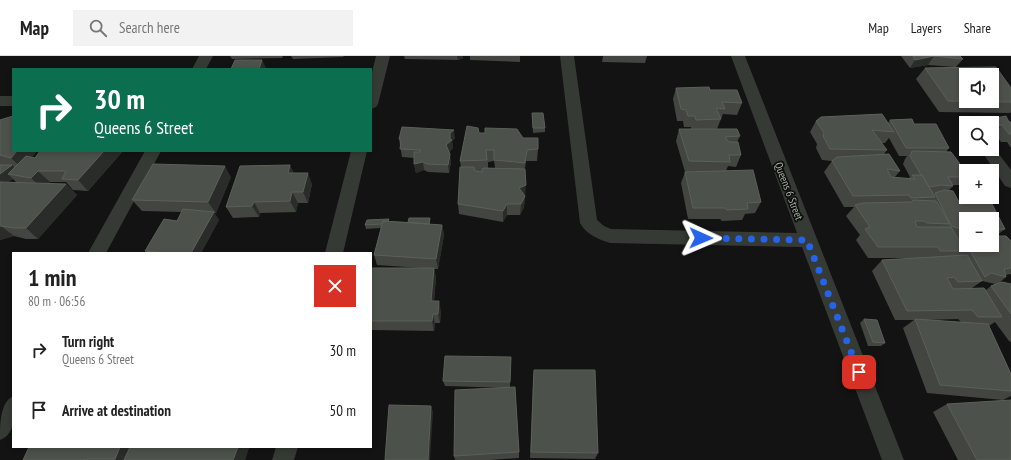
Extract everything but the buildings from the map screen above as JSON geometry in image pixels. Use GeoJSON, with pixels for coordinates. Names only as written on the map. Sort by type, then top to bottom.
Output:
{"type":"FeatureCollection","features":[{"type":"Feature","properties":{"kind":"street"},"geometry":{"type":"LineString","coordinates":[[200,68],[206,56]]}},
{"type":"Feature","properties":{"kind":"street"},"geometry":{"type":"LineString","coordinates":[[372,100],[383,56]]}},
{"type":"Feature","properties":{"kind":"street"},"geometry":{"type":"LineString","coordinates":[[568,56],[589,222],[598,231],[610,236],[807,240]]}},
{"type":"Feature","properties":{"kind":"street","name":"Queens 6 Street"},"geometry":{"type":"LineString","coordinates":[[738,56],[807,240],[893,460]]}},
{"type":"Feature","properties":{"kind":"street"},"geometry":{"type":"LineString","coordinates":[[0,101],[12,101]]}},
{"type":"Feature","properties":{"kind":"street"},"geometry":{"type":"LineString","coordinates":[[98,252],[152,152]]}},
{"type":"Feature","properties":{"kind":"street"},"geometry":{"type":"LineString","coordinates":[[334,252],[359,152]]}},
{"type":"Feature","properties":{"kind":"street"},"geometry":{"type":"LineString","coordinates":[[993,156],[1011,182]]}},
{"type":"Feature","properties":{"kind":"street"},"geometry":{"type":"LineString","coordinates":[[0,429],[12,408]]}},
{"type":"Feature","properties":{"kind":"street"},"geometry":{"type":"LineString","coordinates":[[283,460],[287,448]]}},
{"type":"Feature","properties":{"kind":"route"},"geometry":{"type":"LineString","coordinates":[[701,238],[807,240],[859,372]]}}]}
